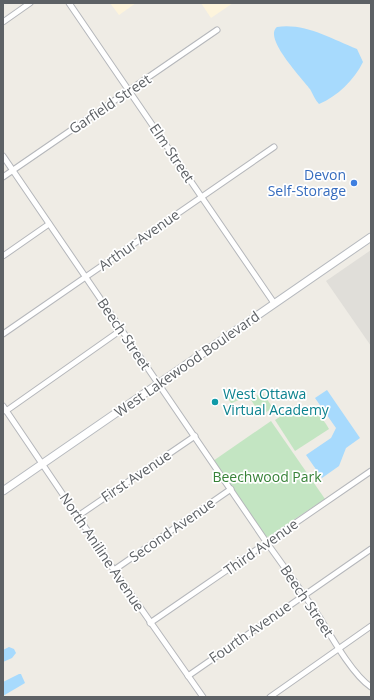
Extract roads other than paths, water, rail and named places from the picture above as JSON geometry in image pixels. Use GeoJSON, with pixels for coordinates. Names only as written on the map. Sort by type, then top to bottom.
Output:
{"type":"FeatureCollection","features":[{"type":"Feature","properties":{"kind":"street"},"geometry":{"type":"LineString","coordinates":[[3,22],[30,3]]}},
{"type":"Feature","properties":{"kind":"street","name":"Elm Street"},"geometry":{"type":"LineString","coordinates":[[69,3],[274,303]]}},
{"type":"Feature","properties":{"kind":"street","name":"Garfield Street"},"geometry":{"type":"LineString","coordinates":[[3,178],[217,30]]}},
{"type":"Feature","properties":{"kind":"street","name":"Arthur Avenue"},"geometry":{"type":"LineString","coordinates":[[3,334],[274,147]]}},
{"type":"Feature","properties":{"kind":"street","name":"Beech Street"},"geometry":{"type":"LineString","coordinates":[[3,156],[359,677],[371,687]]}},
{"type":"Feature","properties":{"kind":"street"},"geometry":{"type":"LineString","coordinates":[[3,256],[49,224]]}},
{"type":"Feature","properties":{"kind":"street","name":"West Lakewood Boulevard"},"geometry":{"type":"LineString","coordinates":[[3,491],[371,237]]}},
{"type":"Feature","properties":{"kind":"street"},"geometry":{"type":"LineString","coordinates":[[6,411],[121,330]]}},
{"type":"Feature","properties":{"kind":"street","name":"North Aniline Avenue"},"geometry":{"type":"LineString","coordinates":[[3,406],[150,623],[203,697]]}},
{"type":"Feature","properties":{"kind":"street","name":"First Avenue"},"geometry":{"type":"LineString","coordinates":[[78,516],[194,436]]}},
{"type":"Feature","properties":{"kind":"street","name":"Third Avenue"},"geometry":{"type":"LineString","coordinates":[[150,623],[371,471]]}},
{"type":"Feature","properties":{"kind":"street","name":"Second Avenue"},"geometry":{"type":"LineString","coordinates":[[114,570],[230,489]]}},
{"type":"Feature","properties":{"kind":"street","name":"Fourth Avenue"},"geometry":{"type":"LineString","coordinates":[[188,676],[371,549]]}},
{"type":"Feature","properties":{"kind":"street"},"geometry":{"type":"LineString","coordinates":[[270,697],[371,626]]}},
{"type":"Feature","properties":{"kind":"water"},"geometry":{"type":"Polygon","coordinates":[[[277,27],[298,27],[328,37],[357,49],[363,62],[345,87],[333,97],[319,104],[310,89],[279,49],[275,40],[274,32],[277,27]]]}},
{"type":"Feature","properties":{"kind":"water"},"geometry":{"type":"Polygon","coordinates":[[[327,390],[360,438],[346,448],[339,466],[322,478],[306,455],[331,438],[336,428],[315,398],[327,390]]]}},
{"type":"Feature","properties":{"kind":"water"},"geometry":{"type":"Polygon","coordinates":[[[9,647],[14,649],[16,653],[12,658],[3,662],[3,650],[9,647]]]}},
{"type":"Feature","properties":{"kind":"water"},"geometry":{"type":"Polygon","coordinates":[[[21,674],[25,683],[3,696],[3,682],[21,674]]]}},
{"type":"Feature","properties":{"kind":"place","name":"Devon Self-Storage"},"geometry":{"type":"Point","coordinates":[354,183]}},
{"type":"Feature","properties":{"kind":"place","name":"West Ottawa Virtual Academy"},"geometry":{"type":"Point","coordinates":[215,402]}},
{"type":"Feature","properties":{"kind":"park label","name":"Beechwood Park"},"geometry":{"type":"Point","coordinates":[267,477]}}]}
